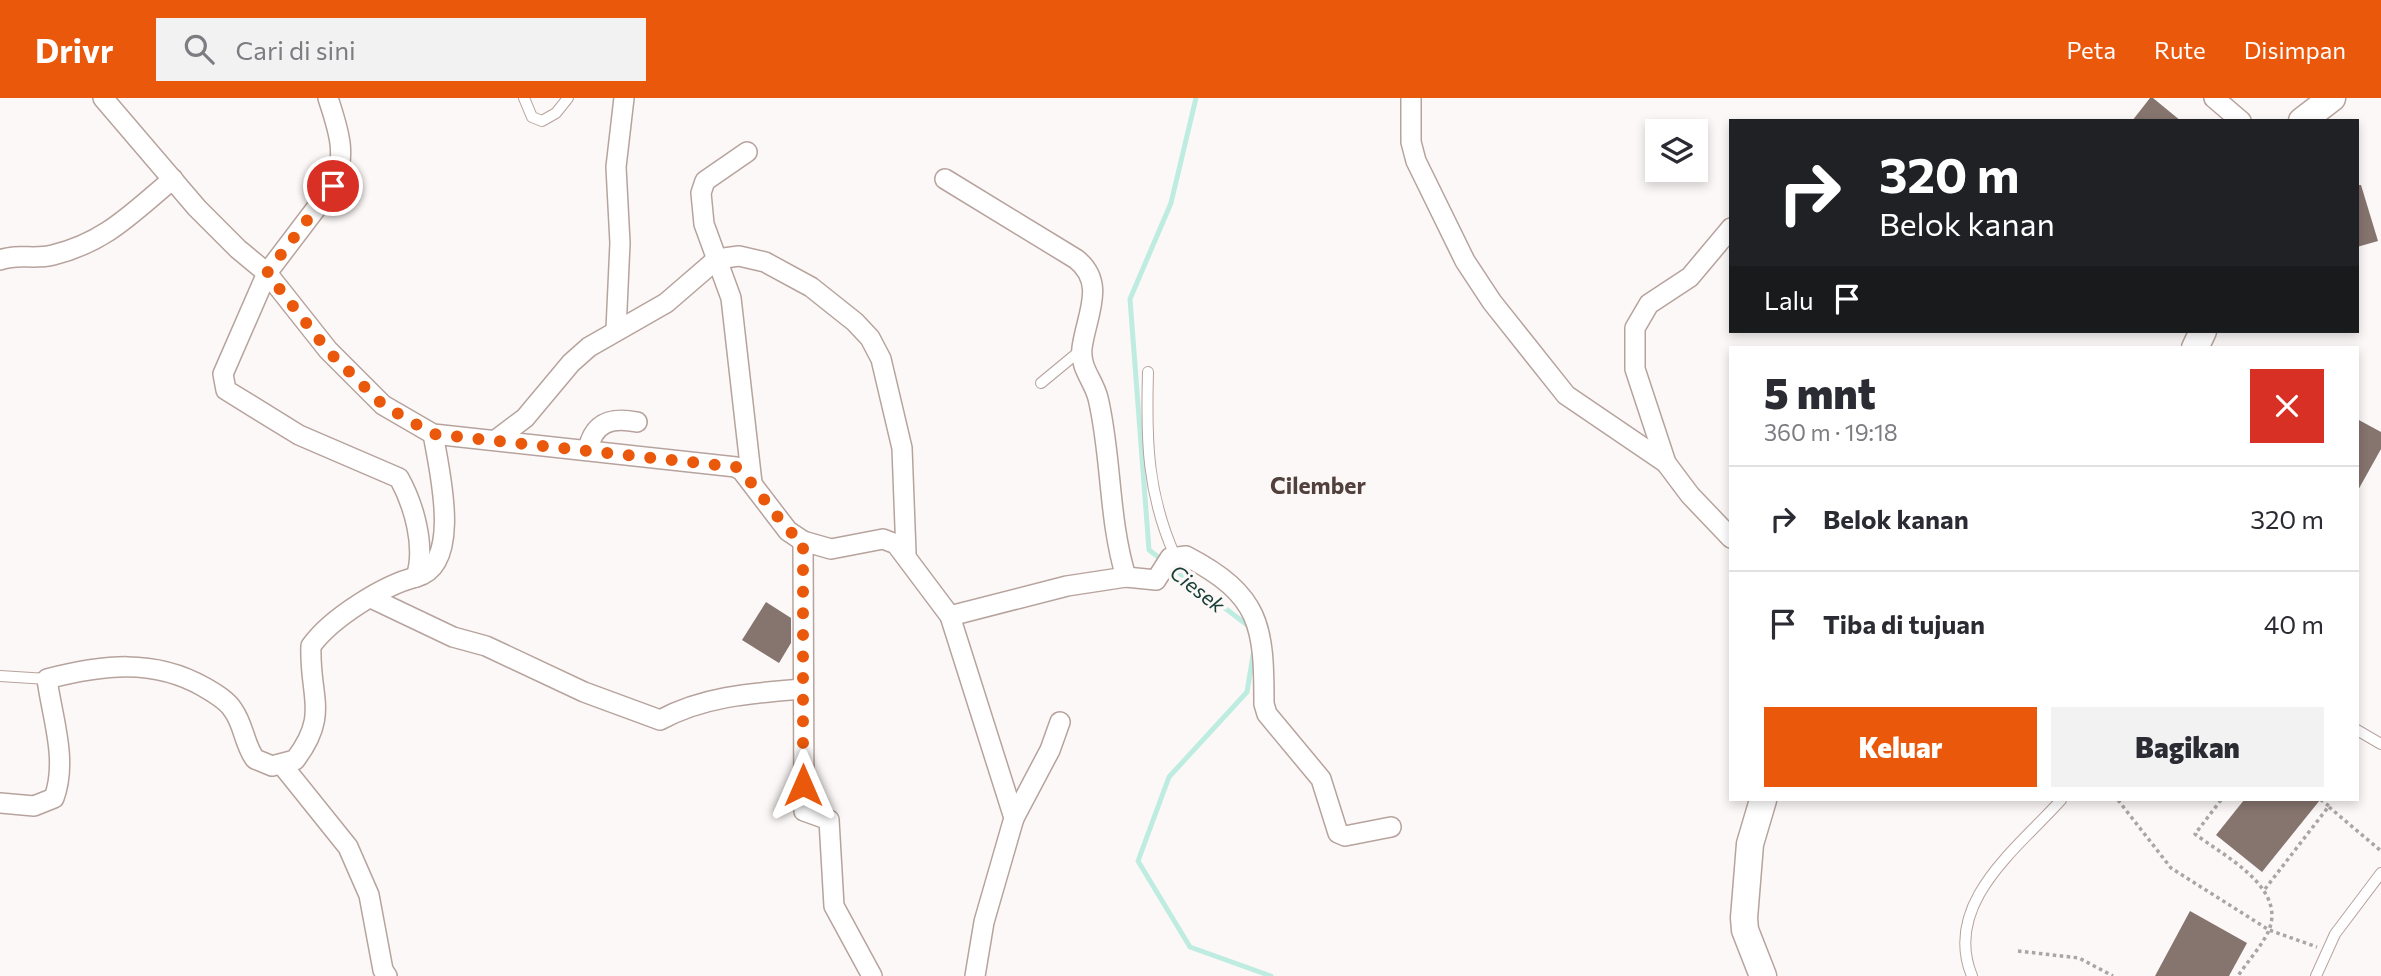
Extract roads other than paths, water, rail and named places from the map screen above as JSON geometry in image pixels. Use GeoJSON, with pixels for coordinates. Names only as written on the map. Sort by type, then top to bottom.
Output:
{"type":"FeatureCollection","features":[{"type":"Feature","properties":{"kind":"street"},"geometry":{"type":"LineString","coordinates":[[103,98],[238,249],[267,273],[328,351],[383,405],[433,434],[736,467],[788,530],[803,541],[831,549],[883,539],[896,544],[906,553],[950,616],[1014,818]]}},
{"type":"Feature","properties":{"kind":"street"},"geometry":{"type":"LineString","coordinates":[[328,98],[340,133],[340,171],[333,186],[267,273],[223,374],[226,390],[299,435],[399,478],[406,490],[422,559],[416,577]]}},
{"type":"Feature","properties":{"kind":"street"},"geometry":{"type":"LineString","coordinates":[[616,330],[620,243],[616,167],[624,98]]}},
{"type":"Feature","properties":{"kind":"street"},"geometry":{"type":"LineString","coordinates":[[1411,98],[1411,142],[1416,161],[1465,261],[1492,302],[1566,395],[1666,463]]}},
{"type":"Feature","properties":{"kind":"street"},"geometry":{"type":"LineString","coordinates":[[2214,98],[2239,119]]}},
{"type":"Feature","properties":{"kind":"street"},"geometry":{"type":"LineString","coordinates":[[2305,119],[2332,98]]}},
{"type":"Feature","properties":{"kind":"street"},"geometry":{"type":"LineString","coordinates":[[747,152],[714,172],[702,187],[704,224],[731,298],[752,484]]}},
{"type":"Feature","properties":{"kind":"street"},"geometry":{"type":"LineString","coordinates":[[0,260],[15,255],[32,260],[98,241],[173,179]]}},
{"type":"Feature","properties":{"kind":"street"},"geometry":{"type":"LineString","coordinates":[[945,180],[1083,264],[1095,289],[1082,349],[1083,370],[1097,394],[1103,421],[1111,508],[1125,577]]}},
{"type":"Feature","properties":{"kind":"street"},"geometry":{"type":"LineString","coordinates":[[1729,230],[1690,277],[1649,304],[1635,328],[1635,369],[1666,463],[1690,495],[1729,536]]}},
{"type":"Feature","properties":{"kind":"street"},"geometry":{"type":"LineString","coordinates":[[497,439],[524,418],[571,363],[616,330],[666,303],[717,259],[739,256],[779,268],[811,287],[870,338],[881,359],[899,428],[906,553]]}},
{"type":"Feature","properties":{"kind":"street"},"geometry":{"type":"LineString","coordinates":[[588,449],[592,434],[602,424],[614,419],[637,422]]}},
{"type":"Feature","properties":{"kind":"street"},"geometry":{"type":"LineString","coordinates":[[0,803],[34,806],[54,798],[57,788],[58,750],[47,679],[81,671],[138,666],[172,671],[208,690],[233,709],[255,759],[262,764],[283,766],[295,760],[311,737],[318,708],[313,690],[312,646],[318,636],[393,584],[429,573],[434,567],[445,528],[445,508],[433,434]]}},
{"type":"Feature","properties":{"kind":"street"},"geometry":{"type":"LineString","coordinates":[[803,541],[804,811],[830,820],[834,906],[872,976]]}},
{"type":"Feature","properties":{"kind":"street"},"geometry":{"type":"LineString","coordinates":[[950,616],[1067,586],[1125,577],[1149,582],[1160,578],[1173,557],[1191,559],[1240,593],[1251,609],[1261,632],[1264,704],[1268,714],[1321,779],[1338,833],[1345,836],[1391,827]]}},
{"type":"Feature","properties":{"kind":"street"},"geometry":{"type":"LineString","coordinates":[[369,599],[453,637],[486,646],[584,692],[660,720],[686,706],[743,694],[803,689]]}},
{"type":"Feature","properties":{"kind":"street"},"geometry":{"type":"LineString","coordinates":[[975,976],[984,922],[1014,818],[1046,758],[1060,722]]}},
{"type":"Feature","properties":{"kind":"street"},"geometry":{"type":"LineString","coordinates":[[283,766],[348,847],[369,895],[383,970],[387,976]]}},
{"type":"Feature","properties":{"kind":"street"},"geometry":{"type":"LineString","coordinates":[[1763,801],[1750,844],[1744,918],[1745,930],[1763,976]]}},
{"type":"Feature","properties":{"kind":"lane"},"geometry":{"type":"LineString","coordinates":[[524,98],[532,117],[541,121],[556,113],[568,98]]}},
{"type":"Feature","properties":{"kind":"lane"},"geometry":{"type":"LineString","coordinates":[[1041,383],[1082,349]]}},
{"type":"Feature","properties":{"kind":"lane"},"geometry":{"type":"LineString","coordinates":[[1148,372],[1146,429],[1149,478],[1173,557]]}},
{"type":"Feature","properties":{"kind":"lane"},"geometry":{"type":"LineString","coordinates":[[0,676],[47,679]]}},
{"type":"Feature","properties":{"kind":"lane"},"geometry":{"type":"LineString","coordinates":[[2359,731],[2381,744]]}},
{"type":"Feature","properties":{"kind":"lane"},"geometry":{"type":"LineString","coordinates":[[1972,976],[1965,959],[1964,936],[1982,887],[2061,801]]}},
{"type":"Feature","properties":{"kind":"lane"},"geometry":{"type":"LineString","coordinates":[[2316,976],[2326,950],[2381,873]]}},
{"type":"Feature","properties":{"kind":"waterway","name":"Ciesek"},"geometry":{"type":"LineString","coordinates":[[1196,98],[1171,203],[1130,299],[1149,550],[1251,628]]}},
{"type":"Feature","properties":{"kind":"waterway","name":"Ciesek"},"geometry":{"type":"LineString","coordinates":[[1254,649],[1247,692],[1169,777],[1138,861],[1190,947],[1271,976]]}},
{"type":"Feature","properties":{"kind":"district","name":"Cilember"},"geometry":{"type":"Point","coordinates":[1318,485]}}]}
